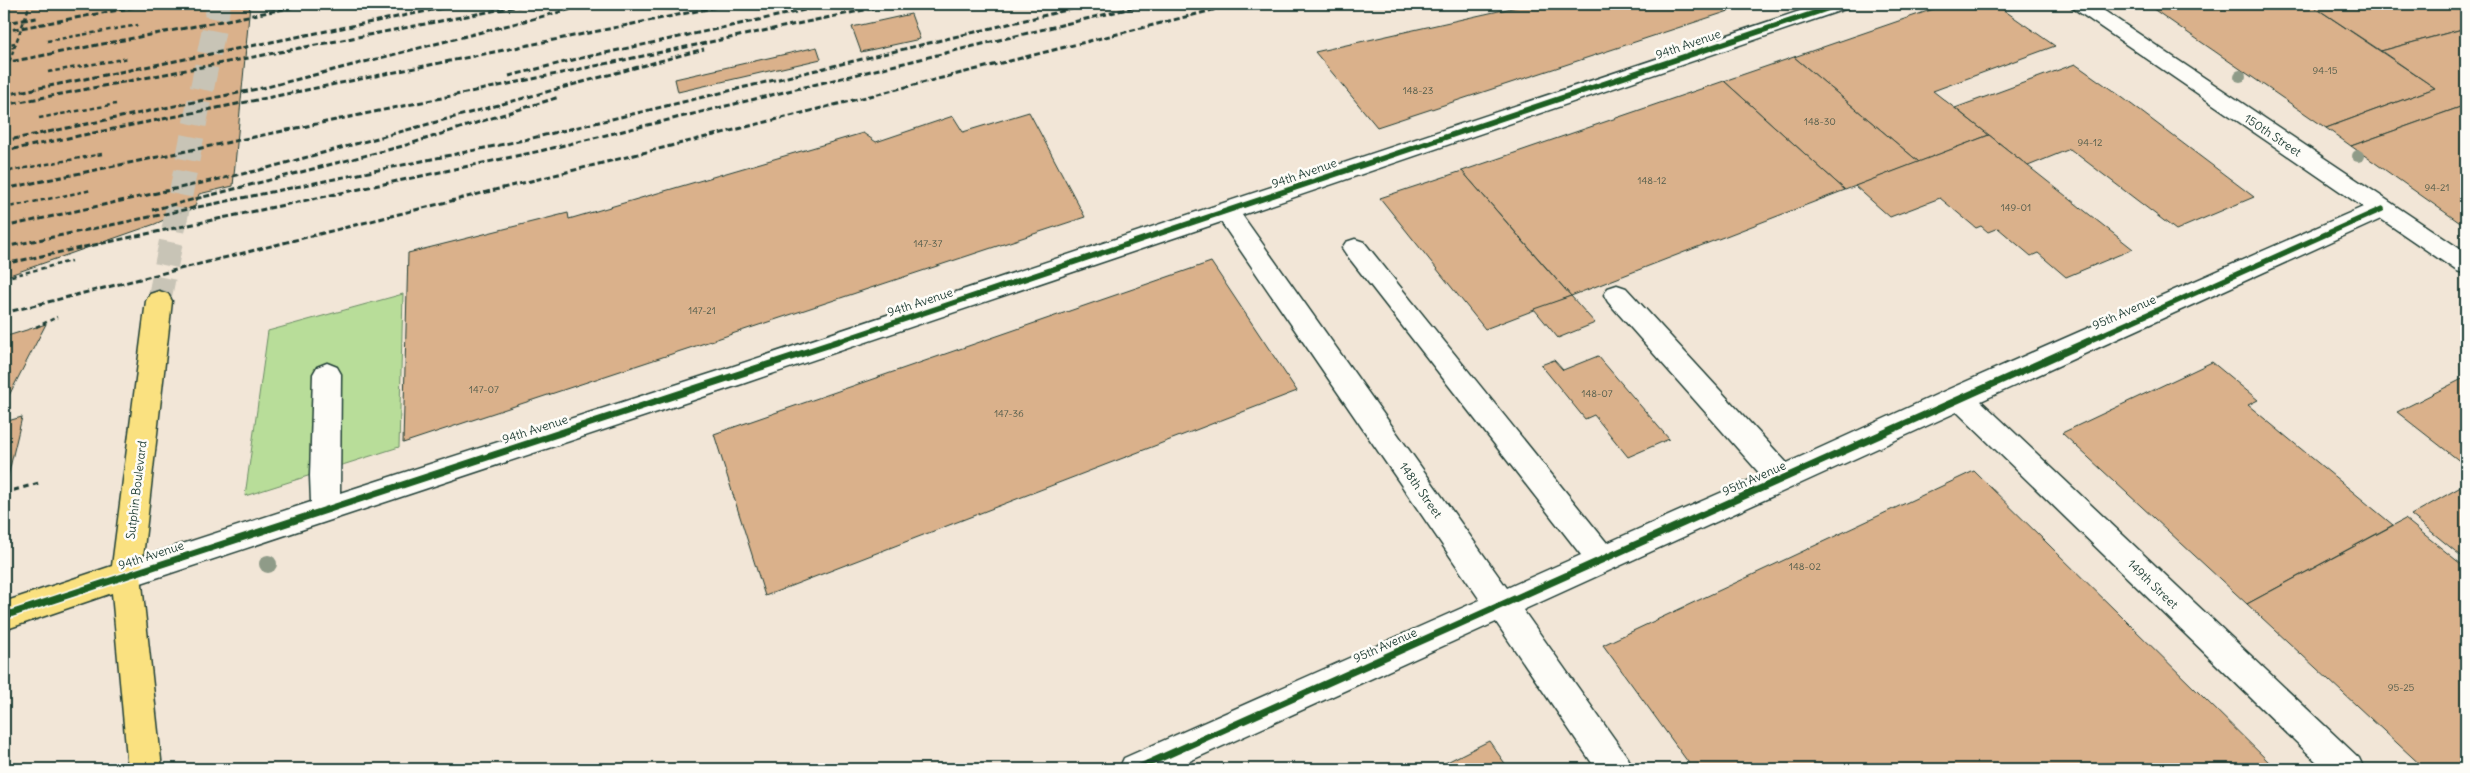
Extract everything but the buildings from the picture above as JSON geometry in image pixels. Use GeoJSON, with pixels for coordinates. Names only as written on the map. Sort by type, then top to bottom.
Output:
{"type":"FeatureCollection","features":[{"type":"Feature","properties":{"kind":"main road","name":"Sutphin Boulevard"},"geometry":{"type":"LineString","coordinates":[[145,769],[126,575],[159,301]]}},
{"type":"Feature","properties":{"kind":"main road","name":"94th Avenue"},"geometry":{"type":"LineString","coordinates":[[4,616],[126,575]]}},
{"type":"Feature","properties":{"kind":"street","name":"94th Avenue"},"geometry":{"type":"LineString","coordinates":[[126,575],[741,374],[1841,4]]}},
{"type":"Feature","properties":{"kind":"street","name":"150th Street"},"geometry":{"type":"LineString","coordinates":[[2080,4],[2466,265]]}},
{"type":"Feature","properties":{"kind":"street","name":"95th Avenue"},"geometry":{"type":"LineString","coordinates":[[1136,769],[1960,397],[2382,209]]}},
{"type":"Feature","properties":{"kind":"street","name":"148th Street"},"geometry":{"type":"LineString","coordinates":[[1226,211],[1616,769]]}},
{"type":"Feature","properties":{"kind":"street"},"geometry":{"type":"LineString","coordinates":[[1355,248],[1602,559]]}},
{"type":"Feature","properties":{"kind":"street"},"geometry":{"type":"LineString","coordinates":[[1617,295],[1782,478]]}},
{"type":"Feature","properties":{"kind":"street"},"geometry":{"type":"LineString","coordinates":[[326,374],[324,476],[326,510]]}},
{"type":"Feature","properties":{"kind":"street","name":"149th Street"},"geometry":{"type":"LineString","coordinates":[[1960,397],[2347,769]]}},
{"type":"Feature","properties":{"kind":"path"},"geometry":{"type":"LineString","coordinates":[[4,74],[30,4]]}},
{"type":"Feature","properties":{"kind":"path"},"geometry":{"type":"LineString","coordinates":[[46,41],[138,25]]}},
{"type":"Feature","properties":{"kind":"path"},"geometry":{"type":"LineString","coordinates":[[4,45],[15,43]]}},
{"type":"Feature","properties":{"kind":"path"},"geometry":{"type":"LineString","coordinates":[[4,49],[14,47]]}},
{"type":"Feature","properties":{"kind":"path"},"geometry":{"type":"LineString","coordinates":[[48,72],[129,58]]}},
{"type":"Feature","properties":{"kind":"path"},"geometry":{"type":"LineString","coordinates":[[39,118],[116,104]]}},
{"type":"Feature","properties":{"kind":"path"},"geometry":{"type":"LineString","coordinates":[[9,171],[102,154]]}},
{"type":"Feature","properties":{"kind":"path"},"geometry":{"type":"LineString","coordinates":[[4,208],[92,190]]}},
{"type":"Feature","properties":{"kind":"path"},"geometry":{"type":"LineString","coordinates":[[4,278],[71,261]]}},
{"type":"Feature","properties":{"kind":"path"},"geometry":{"type":"LineString","coordinates":[[36,327],[57,317]]}},
{"type":"Feature","properties":{"kind":"path"},"geometry":{"type":"LineString","coordinates":[[4,493],[39,483]]}},
{"type":"Feature","properties":{"kind":"green space"},"geometry":{"type":"Polygon","coordinates":[[[403,294],[399,447],[245,496],[268,331],[403,294]]]}},
{"type":"Feature","properties":{"kind":"tunnel"},"geometry":{"type":"LineString","coordinates":[[159,301],[219,4]]}},
{"type":"Feature","properties":{"kind":"railway"},"geometry":{"type":"LineString","coordinates":[[4,31],[151,4]]}},
{"type":"Feature","properties":{"kind":"railway"},"geometry":{"type":"LineString","coordinates":[[4,63],[310,4]]}},
{"type":"Feature","properties":{"kind":"railway"},"geometry":{"type":"LineString","coordinates":[[4,95],[463,4]]}},
{"type":"Feature","properties":{"kind":"railway"},"geometry":{"type":"LineString","coordinates":[[4,105],[529,4]]}},
{"type":"Feature","properties":{"kind":"railway"},"geometry":{"type":"LineString","coordinates":[[4,141],[267,87],[591,4]]}},
{"type":"Feature","properties":{"kind":"railway"},"geometry":{"type":"LineString","coordinates":[[4,151],[732,4]]}},
{"type":"Feature","properties":{"kind":"railway"},"geometry":{"type":"LineString","coordinates":[[509,76],[577,59],[833,4]]}},
{"type":"Feature","properties":{"kind":"railway"},"geometry":{"type":"LineString","coordinates":[[4,189],[893,4]]}},
{"type":"Feature","properties":{"kind":"railway"},"geometry":{"type":"LineString","coordinates":[[4,247],[524,140],[1092,4]]}},
{"type":"Feature","properties":{"kind":"railway"},"geometry":{"type":"LineString","coordinates":[[4,264],[540,151],[1148,4]]}},
{"type":"Feature","properties":{"kind":"railway"},"geometry":{"type":"LineString","coordinates":[[4,313],[1237,4]]}},
{"type":"Feature","properties":{"kind":"railway"},"geometry":{"type":"LineString","coordinates":[[4,23],[37,18]]}},
{"type":"Feature","properties":{"kind":"railway"},"geometry":{"type":"LineString","coordinates":[[4,227],[260,170],[704,49]]}},
{"type":"Feature","properties":{"kind":"railway"},"geometry":{"type":"LineString","coordinates":[[152,210],[403,146],[559,97]]}},
{"type":"Feature","properties":{"kind":"cycle path"},"geometry":{"type":"LineString","coordinates":[[4,616],[732,377],[1841,4]]}},
{"type":"Feature","properties":{"kind":"cycle path"},"geometry":{"type":"LineString","coordinates":[[1136,769],[2382,209]]}}]}
